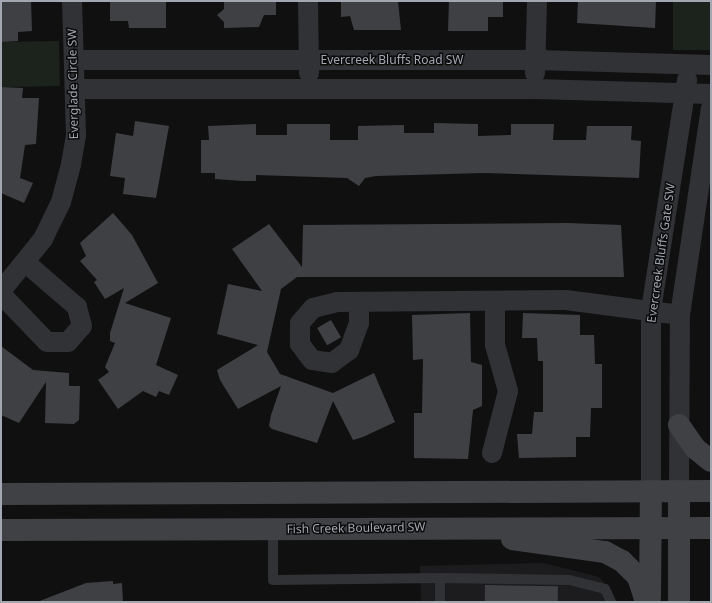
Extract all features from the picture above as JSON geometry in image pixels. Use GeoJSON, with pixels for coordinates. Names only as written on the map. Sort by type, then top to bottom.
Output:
{"type":"FeatureCollection","features":[{"type":"Feature","properties":{"kind":"main road"},"geometry":{"type":"LineString","coordinates":[[680,425],[696,449],[711,461]]}},
{"type":"Feature","properties":{"kind":"main road"},"geometry":{"type":"LineString","coordinates":[[650,602],[651,491]]}},
{"type":"Feature","properties":{"kind":"main road"},"geometry":{"type":"LineString","coordinates":[[679,491],[679,602]]}},
{"type":"Feature","properties":{"kind":"main road"},"geometry":{"type":"LineString","coordinates":[[1,494],[711,491]]}},
{"type":"Feature","properties":{"kind":"main road"},"geometry":{"type":"LineString","coordinates":[[413,526],[605,552],[622,561],[638,577],[646,602]]}},
{"type":"Feature","properties":{"kind":"main road","name":"Fish Creek Boulevard SW"},"geometry":{"type":"LineString","coordinates":[[1,530],[273,529],[413,526],[651,529],[711,528]]}},
{"type":"Feature","properties":{"kind":"street","name":"Everglade Circle SW"},"geometry":{"type":"LineString","coordinates":[[1,291],[26,263],[43,239],[61,202],[76,135],[72,1]]}},
{"type":"Feature","properties":{"kind":"street"},"geometry":{"type":"LineString","coordinates":[[308,1],[309,89]]}},
{"type":"Feature","properties":{"kind":"street"},"geometry":{"type":"LineString","coordinates":[[535,89],[537,1]]}},
{"type":"Feature","properties":{"kind":"street","name":"Evercreek Bluffs Road SW"},"geometry":{"type":"LineString","coordinates":[[74,60],[536,60],[690,64],[711,66]]}},
{"type":"Feature","properties":{"kind":"street","name":"Evercreek Bluffs Gate SW"},"geometry":{"type":"LineString","coordinates":[[651,491],[651,310],[690,64]]}},
{"type":"Feature","properties":{"kind":"street"},"geometry":{"type":"LineString","coordinates":[[75,89],[535,89],[685,92],[711,94]]}},
{"type":"Feature","properties":{"kind":"street"},"geometry":{"type":"LineString","coordinates":[[679,491],[680,315],[711,108]]}},
{"type":"Feature","properties":{"kind":"street"},"geometry":{"type":"LineString","coordinates":[[1,294],[47,342],[68,342],[82,326],[77,307],[26,263]]}},
{"type":"Feature","properties":{"kind":"street"},"geometry":{"type":"LineString","coordinates":[[359,302],[566,300],[680,315]]}},
{"type":"Feature","properties":{"kind":"street"},"geometry":{"type":"LineString","coordinates":[[492,453],[508,391],[495,345],[495,301]]}},
{"type":"Feature","properties":{"kind":"lane"},"geometry":{"type":"LineString","coordinates":[[273,529],[273,580],[440,578],[570,580],[605,589],[611,602]]}},
{"type":"Feature","properties":{"kind":"lane"},"geometry":{"type":"LineString","coordinates":[[440,578],[440,602]]}},
{"type":"Feature","properties":{"kind":"shaded area"},"geometry":{"type":"Polygon","coordinates":[[[673,1],[711,1],[711,50],[673,50],[673,1]]]}},
{"type":"Feature","properties":{"kind":"shaded area"},"geometry":{"type":"Polygon","coordinates":[[[59,41],[60,86],[2,87],[1,42],[59,41]]]}},
{"type":"Feature","properties":{"kind":"shaded area"},"geometry":{"type":"Polygon","coordinates":[[[543,563],[599,577],[612,591],[615,602],[421,602],[420,566],[543,563]]]}},
{"type":"Feature","properties":{"kind":"building"},"geometry":{"type":"Polygon","coordinates":[[[1,1],[31,1],[32,31],[18,32],[18,41],[1,42],[1,1]]]}},
{"type":"Feature","properties":{"kind":"building"},"geometry":{"type":"Polygon","coordinates":[[[110,1],[166,2],[166,28],[129,28],[128,21],[110,21],[110,1]]]}},
{"type":"Feature","properties":{"kind":"building"},"geometry":{"type":"Polygon","coordinates":[[[224,1],[276,1],[276,15],[264,15],[259,27],[224,28],[224,22],[217,15],[224,9],[224,1]]]}},
{"type":"Feature","properties":{"kind":"building"},"geometry":{"type":"Polygon","coordinates":[[[341,1],[398,1],[401,30],[354,30],[350,16],[341,17],[341,1]]]}},
{"type":"Feature","properties":{"kind":"building"},"geometry":{"type":"Polygon","coordinates":[[[449,1],[503,1],[503,17],[488,17],[488,31],[448,31],[449,1]]]}},
{"type":"Feature","properties":{"kind":"building"},"geometry":{"type":"Polygon","coordinates":[[[578,1],[656,1],[655,28],[577,23],[578,1]]]}},
{"type":"Feature","properties":{"kind":"building"},"geometry":{"type":"Polygon","coordinates":[[[1,87],[23,88],[22,98],[39,98],[36,144],[25,145],[20,178],[33,183],[24,203],[1,193],[1,87]]]}},
{"type":"Feature","properties":{"kind":"building"},"geometry":{"type":"Polygon","coordinates":[[[135,121],[169,126],[156,198],[123,194],[125,178],[110,176],[116,133],[133,136],[135,121]]]}},
{"type":"Feature","properties":{"kind":"building"},"geometry":{"type":"Polygon","coordinates":[[[434,123],[478,124],[478,136],[511,135],[511,124],[554,124],[553,140],[586,140],[587,126],[632,126],[631,140],[641,141],[639,178],[484,173],[376,176],[365,178],[359,186],[347,178],[256,175],[256,181],[243,181],[215,179],[215,173],[201,173],[201,140],[209,140],[208,126],[256,124],[256,135],[287,135],[287,124],[330,124],[330,140],[358,140],[358,126],[404,125],[404,133],[434,133],[434,123]]]}},
{"type":"Feature","properties":{"kind":"building"},"geometry":{"type":"Polygon","coordinates":[[[113,213],[132,235],[158,283],[125,303],[171,318],[156,365],[178,375],[169,395],[159,391],[156,397],[143,391],[118,409],[98,380],[109,372],[105,367],[115,343],[110,341],[110,333],[124,288],[105,299],[94,282],[97,280],[80,261],[86,256],[80,243],[113,213]]]}},
{"type":"Feature","properties":{"kind":"building"},"geometry":{"type":"Polygon","coordinates":[[[567,223],[621,225],[624,277],[297,277],[281,289],[267,352],[280,374],[333,393],[374,373],[395,422],[363,437],[353,440],[333,401],[317,443],[272,429],[269,426],[271,415],[281,386],[238,409],[220,380],[217,370],[258,345],[217,334],[228,284],[262,291],[232,249],[269,224],[302,267],[303,225],[567,223]]]}},
{"type":"Feature","properties":{"kind":"building"},"geometry":{"type":"Polygon","coordinates":[[[470,313],[471,362],[482,365],[482,406],[473,410],[468,459],[414,458],[414,413],[422,413],[423,359],[413,360],[412,315],[470,313]]]}},
{"type":"Feature","properties":{"kind":"building"},"geometry":{"type":"Polygon","coordinates":[[[523,313],[580,315],[580,335],[594,335],[595,364],[602,364],[602,408],[591,408],[590,437],[576,437],[576,457],[519,458],[517,434],[532,434],[534,412],[543,412],[543,361],[538,361],[537,338],[522,338],[523,313]]]}},
{"type":"Feature","properties":{"kind":"building"},"geometry":{"type":"Polygon","coordinates":[[[331,320],[341,337],[327,345],[317,328],[331,320]]]}},
{"type":"Feature","properties":{"kind":"building"},"geometry":{"type":"Polygon","coordinates":[[[1,346],[33,370],[69,373],[69,386],[80,386],[79,420],[74,424],[45,423],[46,382],[19,423],[1,415],[1,346]]]}},
{"type":"Feature","properties":{"kind":"building"},"geometry":{"type":"Polygon","coordinates":[[[113,581],[113,584],[122,583],[123,602],[37,602],[86,583],[113,581]]]}},
{"type":"Feature","properties":{"kind":"building"},"geometry":{"type":"Polygon","coordinates":[[[485,585],[558,586],[558,602],[485,602],[485,585]]]}}]}
